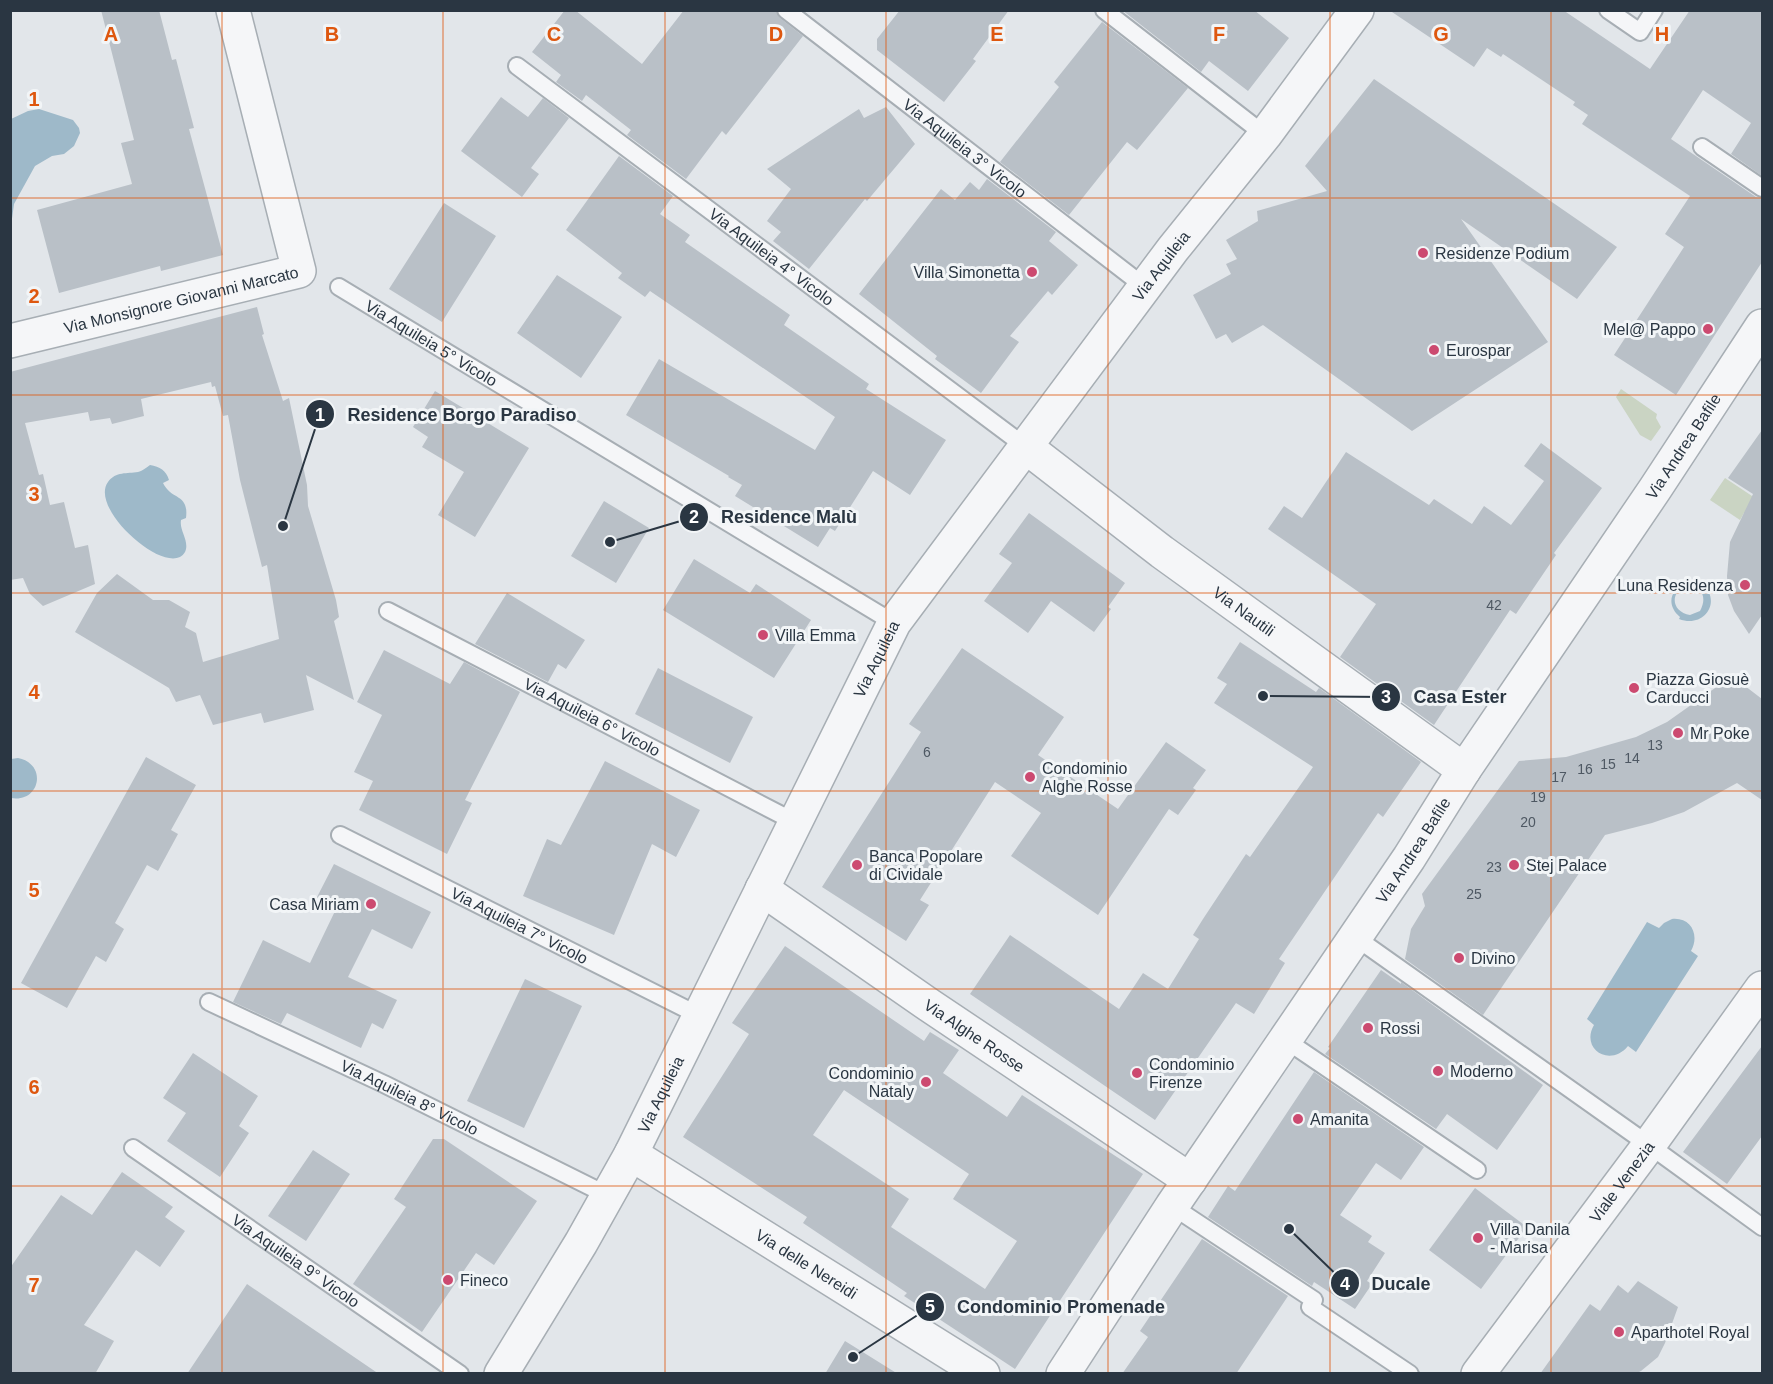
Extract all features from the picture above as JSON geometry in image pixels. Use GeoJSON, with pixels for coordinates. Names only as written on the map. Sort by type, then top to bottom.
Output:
{"type":"FeatureCollection","features":[{"type":"Feature","properties":{"kind":"street","name":"Via Monsignore Giovanni Marcato"},"geometry":{"type":"LineString","coordinates":[[10,341],[298,271],[233,10]]}},
{"type":"Feature","properties":{"kind":"street","name":"Via Aquileia"},"geometry":{"type":"LineString","coordinates":[[501,1374],[581,1244],[631,1154],[894,623],[1145,287],[1265,135],[1357,10]]}},
{"type":"Feature","properties":{"kind":"street","name":"Via Andrea Bafile"},"geometry":{"type":"LineString","coordinates":[[1063,1374],[1181,1193],[1408,858],[1464,770],[1655,489],[1762,326]]}},
{"type":"Feature","properties":{"kind":"street","name":"Via Nautili"},"geometry":{"type":"LineString","coordinates":[[1026,447],[1162,552],[1464,770]]}},
{"type":"Feature","properties":{"kind":"street","name":"Via Alghe Rosse"},"geometry":{"type":"LineString","coordinates":[[762,889],[928,1005],[1181,1193]]}},
{"type":"Feature","properties":{"kind":"street","name":"Viale Venezia"},"geometry":{"type":"LineString","coordinates":[[1478,1374],[1649,1145],[1762,988]]}},
{"type":"Feature","properties":{"kind":"street","name":"Via delle Nereidi"},"geometry":{"type":"LineString","coordinates":[[631,1154],[983,1374]]}},
{"type":"Feature","properties":{"kind":"lane","name":"Via Aquileia 3° Vicolo"},"geometry":{"type":"LineString","coordinates":[[786,10],[1145,287]]}},
{"type":"Feature","properties":{"kind":"lane"},"geometry":{"type":"LineString","coordinates":[[1104,10],[1265,135]]}},
{"type":"Feature","properties":{"kind":"lane"},"geometry":{"type":"LineString","coordinates":[[1608,10],[1640,32],[1654,10]]}},
{"type":"Feature","properties":{"kind":"lane","name":"Via Aquileia 4° Vicolo"},"geometry":{"type":"LineString","coordinates":[[517,66],[1026,447]]}},
{"type":"Feature","properties":{"kind":"lane"},"geometry":{"type":"LineString","coordinates":[[1702,147],[1762,188]]}},
{"type":"Feature","properties":{"kind":"lane","name":"Via Aquileia 5° Vicolo"},"geometry":{"type":"LineString","coordinates":[[339,287],[894,623]]}},
{"type":"Feature","properties":{"kind":"lane","name":"Via Aquileia 6° Vicolo"},"geometry":{"type":"LineString","coordinates":[[388,611],[795,822]]}},
{"type":"Feature","properties":{"kind":"lane","name":"Via Aquileia 7° Vicolo"},"geometry":{"type":"LineString","coordinates":[[340,835],[700,1016]]}},
{"type":"Feature","properties":{"kind":"lane"},"geometry":{"type":"LineString","coordinates":[[1354,937],[1762,1227]]}},
{"type":"Feature","properties":{"kind":"lane","name":"Via Aquileia 8° Vicolo"},"geometry":{"type":"LineString","coordinates":[[209,1002],[384,1084],[607,1195]]}},
{"type":"Feature","properties":{"kind":"lane"},"geometry":{"type":"LineString","coordinates":[[1284,1039],[1477,1170]]}},
{"type":"Feature","properties":{"kind":"lane","name":"Via Aquileia 9° Vicolo"},"geometry":{"type":"LineString","coordinates":[[134,1148],[460,1374]]}},
{"type":"Feature","properties":{"kind":"lane"},"geometry":{"type":"LineString","coordinates":[[1181,1193],[1314,1300],[1310,1307],[1410,1374]]}},
{"type":"Feature","properties":{"kind":"green space"},"geometry":{"type":"Polygon","coordinates":[[[1621,389],[1657,414],[1656,418],[1661,427],[1651,441],[1640,435],[1616,397],[1621,389]]]}},
{"type":"Feature","properties":{"kind":"green space"},"geometry":{"type":"Polygon","coordinates":[[[1725,478],[1755,498],[1750,506],[1762,514],[1759,523],[1744,513],[1740,520],[1710,500],[1725,478]]]}},
{"type":"Feature","properties":{"kind":"water"},"geometry":{"type":"Polygon","coordinates":[[[39,109],[73,120],[80,133],[74,146],[64,154],[52,156],[35,166],[14,204],[11,226],[11,119],[28,111],[39,109]]]}},
{"type":"Feature","properties":{"kind":"water"},"geometry":{"type":"Polygon","coordinates":[[[150,465],[164,471],[169,480],[163,483],[185,505],[186,518],[181,520],[181,528],[186,548],[185,552],[176,558],[163,557],[133,538],[109,508],[105,494],[111,478],[140,472],[150,465]]]}},
{"type":"Feature","properties":{"kind":"water"},"geometry":{"type":"Polygon","coordinates":[[[1685,583],[1699,585],[1701,583],[1707,590],[1711,604],[1703,616],[1688,621],[1679,619],[1671,603],[1673,594],[1685,583]],[[1688,586],[1682,589],[1675,597],[1679,610],[1690,615],[1700,611],[1703,602],[1700,591],[1688,586]]]}},
{"type":"Feature","properties":{"kind":"water"},"geometry":{"type":"Polygon","coordinates":[[[18,758],[34,767],[37,782],[29,795],[11,798],[11,759],[18,758]]]}},
{"type":"Feature","properties":{"kind":"water"},"geometry":{"type":"Polygon","coordinates":[[[1672,919],[1684,921],[1692,928],[1694,945],[1691,951],[1698,956],[1636,1052],[1628,1046],[1613,1055],[1599,1053],[1591,1042],[1594,1025],[1587,1019],[1647,922],[1659,928],[1672,919]]]}},
{"type":"Feature","properties":{"kind":"building"},"geometry":{"type":"Polygon","coordinates":[[[101,10],[159,10],[172,60],[176,59],[194,128],[189,129],[223,255],[161,271],[160,266],[59,293],[37,210],[132,184],[121,143],[134,140],[101,10]]]}},
{"type":"Feature","properties":{"kind":"building"},"geometry":{"type":"Polygon","coordinates":[[[565,10],[575,10],[642,64],[684,10],[776,10],[780,18],[803,36],[726,135],[722,131],[686,179],[627,135],[631,130],[586,95],[582,101],[556,82],[561,75],[532,52],[565,10]]]}},
{"type":"Feature","properties":{"kind":"building"},"geometry":{"type":"Polygon","coordinates":[[[900,10],[1009,10],[973,59],[976,61],[944,102],[877,50],[877,39],[900,10]]]}},
{"type":"Feature","properties":{"kind":"building"},"geometry":{"type":"Polygon","coordinates":[[[1122,10],[1254,10],[1289,38],[1248,91],[1209,61],[1201,72],[1122,10]]]}},
{"type":"Feature","properties":{"kind":"building"},"geometry":{"type":"Polygon","coordinates":[[[1389,10],[1563,10],[1650,69],[1690,10],[1762,10],[1762,176],[1731,154],[1751,123],[1703,90],[1671,139],[1756,197],[1762,198],[1762,262],[1676,395],[1614,355],[1684,247],[1665,234],[1690,196],[1582,124],[1588,115],[1573,105],[1575,102],[1503,54],[1501,57],[1487,48],[1474,67],[1389,10]]]}},
{"type":"Feature","properties":{"kind":"building"},"geometry":{"type":"Polygon","coordinates":[[[1102,22],[1188,88],[1137,150],[1127,142],[1069,215],[1000,162],[1059,87],[1054,82],[1102,22]]]}},
{"type":"Feature","properties":{"kind":"building","name":"Residenze Podium"},"geometry":{"type":"Polygon","coordinates":[[[1374,79],[1617,247],[1577,299],[1461,219],[1548,342],[1412,431],[1263,325],[1232,343],[1226,334],[1216,339],[1193,295],[1231,274],[1226,264],[1237,259],[1226,240],[1258,221],[1257,211],[1327,191],[1305,166],[1374,79]]]}},
{"type":"Feature","properties":{"kind":"building"},"geometry":{"type":"Polygon","coordinates":[[[501,97],[528,117],[543,98],[569,118],[531,168],[539,174],[522,197],[461,151],[501,97]]]}},
{"type":"Feature","properties":{"kind":"building"},"geometry":{"type":"Polygon","coordinates":[[[886,107],[915,144],[867,201],[865,199],[809,269],[773,241],[781,232],[767,221],[791,189],[767,169],[859,109],[864,118],[886,107]]]}},
{"type":"Feature","properties":{"kind":"building"},"geometry":{"type":"Polygon","coordinates":[[[619,156],[673,196],[660,214],[690,235],[685,242],[790,315],[784,325],[869,384],[866,389],[946,440],[910,495],[873,471],[835,531],[830,528],[818,547],[735,496],[742,485],[729,476],[626,415],[659,359],[815,450],[835,417],[650,291],[645,297],[618,278],[622,273],[566,230],[619,156]]]}},
{"type":"Feature","properties":{"kind":"building"},"geometry":{"type":"Polygon","coordinates":[[[987,179],[1056,232],[1049,241],[1078,265],[1052,295],[1048,291],[1010,336],[1019,342],[981,393],[935,359],[937,356],[859,294],[941,189],[955,200],[970,182],[979,190],[987,179]]]}},
{"type":"Feature","properties":{"kind":"building"},"geometry":{"type":"Polygon","coordinates":[[[444,203],[496,236],[442,322],[389,289],[444,203]]]}},
{"type":"Feature","properties":{"kind":"building"},"geometry":{"type":"Polygon","coordinates":[[[557,275],[622,317],[581,378],[517,333],[557,275]]]}},
{"type":"Feature","properties":{"kind":"building"},"geometry":{"type":"Polygon","coordinates":[[[257,307],[264,334],[262,335],[283,401],[289,398],[307,485],[308,506],[336,600],[339,617],[334,621],[354,700],[306,675],[314,710],[264,723],[261,713],[213,725],[200,695],[176,702],[169,688],[75,632],[97,593],[117,574],[153,600],[169,600],[190,612],[185,627],[196,633],[203,662],[279,639],[267,565],[262,567],[240,480],[228,415],[223,416],[215,386],[212,387],[211,382],[141,399],[144,416],[112,424],[110,418],[90,421],[88,412],[25,423],[39,475],[43,474],[50,505],[64,502],[75,548],[88,545],[95,584],[43,606],[30,594],[23,578],[10,580],[10,372],[257,307]]]}},
{"type":"Feature","properties":{"kind":"building"},"geometry":{"type":"Polygon","coordinates":[[[435,391],[529,448],[475,537],[438,515],[464,472],[422,447],[428,437],[413,427],[435,391]]]}},
{"type":"Feature","properties":{"kind":"building","name":"Luna Residenza"},"geometry":{"type":"Polygon","coordinates":[[[1762,430],[1762,615],[1749,634],[1734,611],[1728,595],[1727,576],[1730,542],[1753,494],[1728,478],[1762,430]]]}},
{"type":"Feature","properties":{"kind":"building"},"geometry":{"type":"Polygon","coordinates":[[[1541,443],[1602,488],[1554,553],[1556,555],[1516,614],[1510,610],[1434,725],[1340,657],[1376,604],[1268,529],[1284,506],[1302,518],[1346,452],[1429,505],[1434,499],[1472,524],[1484,506],[1511,525],[1544,481],[1524,466],[1541,443]]]}},
{"type":"Feature","properties":{"kind":"building"},"geometry":{"type":"Polygon","coordinates":[[[604,501],[649,528],[616,583],[571,556],[604,501]]]}},
{"type":"Feature","properties":{"kind":"building"},"geometry":{"type":"Polygon","coordinates":[[[1029,513],[1125,583],[1108,607],[1111,609],[1094,632],[1051,601],[1028,633],[984,601],[1012,563],[999,554],[1029,513]]]}},
{"type":"Feature","properties":{"kind":"building"},"geometry":{"type":"Polygon","coordinates":[[[694,559],[750,593],[756,584],[811,620],[774,678],[663,610],[694,559]]]}},
{"type":"Feature","properties":{"kind":"building"},"geometry":{"type":"Polygon","coordinates":[[[507,593],[585,640],[566,669],[558,664],[548,682],[475,644],[507,593]]]}},
{"type":"Feature","properties":{"kind":"building"},"geometry":{"type":"Polygon","coordinates":[[[1240,642],[1316,692],[1319,688],[1421,762],[1383,817],[1378,813],[1279,959],[1285,963],[1254,1014],[1236,1003],[1155,1120],[970,994],[1010,935],[1119,1009],[1143,973],[1168,989],[1199,939],[1193,935],[1203,919],[1246,854],[1250,857],[1313,767],[1214,703],[1227,684],[1217,678],[1240,642]]]}},
{"type":"Feature","properties":{"kind":"building"},"geometry":{"type":"Polygon","coordinates":[[[962,648],[1064,717],[1038,755],[1118,809],[1166,742],[1206,770],[1193,788],[1196,790],[1178,815],[1169,809],[1098,915],[1011,856],[1041,813],[995,782],[920,900],[929,905],[906,941],[822,887],[921,732],[909,724],[962,648]]]}},
{"type":"Feature","properties":{"kind":"building"},"geometry":{"type":"Polygon","coordinates":[[[384,650],[450,684],[464,662],[520,692],[465,800],[472,803],[447,854],[359,810],[373,781],[354,772],[382,715],[357,702],[384,650]]]}},
{"type":"Feature","properties":{"kind":"building"},"geometry":{"type":"Polygon","coordinates":[[[658,668],[753,717],[730,763],[635,714],[658,668]]]}},
{"type":"Feature","properties":{"kind":"building","name":"Stej Palace"},"geometry":{"type":"Polygon","coordinates":[[[1732,676],[1762,699],[1762,800],[1737,783],[1684,812],[1605,835],[1483,1015],[1405,959],[1411,929],[1425,906],[1422,894],[1519,761],[1566,757],[1636,737],[1667,722],[1732,676]]]}},
{"type":"Feature","properties":{"kind":"building"},"geometry":{"type":"Polygon","coordinates":[[[146,757],[196,785],[171,830],[178,834],[158,871],[147,865],[115,923],[124,929],[106,962],[96,956],[67,1008],[21,983],[146,757]]]}},
{"type":"Feature","properties":{"kind":"building"},"geometry":{"type":"Polygon","coordinates":[[[605,761],[700,810],[676,857],[652,844],[614,935],[523,896],[547,839],[561,845],[605,761]]]}},
{"type":"Feature","properties":{"kind":"building"},"geometry":{"type":"Polygon","coordinates":[[[334,864],[431,912],[412,949],[372,929],[348,977],[397,1000],[383,1029],[372,1023],[361,1048],[287,1013],[281,1024],[233,1002],[263,940],[310,963],[336,909],[316,899],[334,864]]]}},
{"type":"Feature","properties":{"kind":"building"},"geometry":{"type":"Polygon","coordinates":[[[785,946],[924,1041],[930,1032],[959,1050],[943,1073],[1007,1117],[1022,1095],[1143,1174],[1015,1369],[904,1296],[907,1293],[803,1223],[807,1217],[683,1137],[749,1034],[732,1023],[785,946]],[[844,1090],[813,1135],[909,1199],[891,1227],[985,1289],[1017,1241],[953,1199],[969,1174],[844,1090]]]}},
{"type":"Feature","properties":{"kind":"building","name":"Moderno"},"geometry":{"type":"Polygon","coordinates":[[[1381,970],[1543,1085],[1497,1150],[1447,1114],[1436,1129],[1325,1054],[1381,970]]]}},
{"type":"Feature","properties":{"kind":"building"},"geometry":{"type":"Polygon","coordinates":[[[525,979],[582,1006],[524,1128],[467,1101],[525,979]]]}},
{"type":"Feature","properties":{"kind":"building"},"geometry":{"type":"Polygon","coordinates":[[[1762,1046],[1762,1136],[1727,1184],[1683,1152],[1762,1046]]]}},
{"type":"Feature","properties":{"kind":"building"},"geometry":{"type":"Polygon","coordinates":[[[193,1053],[258,1096],[239,1126],[249,1133],[220,1177],[167,1141],[186,1113],[163,1098],[193,1053]]]}},
{"type":"Feature","properties":{"kind":"building"},"geometry":{"type":"Polygon","coordinates":[[[1314,1072],[1424,1147],[1401,1180],[1376,1163],[1340,1215],[1372,1236],[1368,1242],[1385,1253],[1367,1281],[1372,1284],[1355,1309],[1314,1282],[1312,1286],[1208,1217],[1228,1186],[1235,1191],[1314,1072]]]}},
{"type":"Feature","properties":{"kind":"building"},"geometry":{"type":"Polygon","coordinates":[[[433,1139],[444,1139],[537,1201],[494,1265],[476,1253],[422,1332],[353,1284],[406,1207],[394,1199],[433,1139]]]}},
{"type":"Feature","properties":{"kind":"building"},"geometry":{"type":"Polygon","coordinates":[[[313,1150],[350,1174],[306,1241],[268,1216],[313,1150]]]}},
{"type":"Feature","properties":{"kind":"building"},"geometry":{"type":"Polygon","coordinates":[[[122,1172],[173,1207],[165,1217],[185,1231],[160,1267],[136,1250],[84,1325],[114,1341],[95,1374],[10,1374],[10,1268],[61,1195],[92,1215],[122,1172]]]}},
{"type":"Feature","properties":{"kind":"building","name":"Villa Danila - Marisa"},"geometry":{"type":"Polygon","coordinates":[[[1475,1188],[1527,1227],[1481,1289],[1429,1250],[1475,1188]]]}},
{"type":"Feature","properties":{"kind":"building"},"geometry":{"type":"Polygon","coordinates":[[[1202,1239],[1288,1296],[1236,1374],[1122,1374],[1148,1337],[1140,1331],[1202,1239]]]}},
{"type":"Feature","properties":{"kind":"building","name":"Aparthotel Royal"},"geometry":{"type":"Polygon","coordinates":[[[1638,1281],[1678,1307],[1658,1357],[1635,1374],[1540,1374],[1590,1304],[1600,1311],[1618,1285],[1628,1293],[1638,1281]]]}},
{"type":"Feature","properties":{"kind":"building"},"geometry":{"type":"Polygon","coordinates":[[[247,1284],[379,1374],[187,1374],[247,1284]]]}},
{"type":"Feature","properties":{"kind":"building"},"geometry":{"type":"Polygon","coordinates":[[[845,1341],[898,1374],[825,1374],[845,1341]]]}},
{"type":"Feature","properties":{"kind":"place","name":"Residenze Podium"},"geometry":{"type":"Point","coordinates":[1423,253]}},
{"type":"Feature","properties":{"kind":"place","name":"Villa Simonetta"},"geometry":{"type":"Point","coordinates":[1032,272]}},
{"type":"Feature","properties":{"kind":"place","name":"Mel@ Pappo"},"geometry":{"type":"Point","coordinates":[1708,329]}},
{"type":"Feature","properties":{"kind":"place","name":"Eurospar"},"geometry":{"type":"Point","coordinates":[1434,350]}},
{"type":"Feature","properties":{"kind":"place","name":"Residence Borgo Paradiso"},"geometry":{"type":"Point","coordinates":[283,526]}},
{"type":"Feature","properties":{"kind":"place","name":"Residence Malù"},"geometry":{"type":"Point","coordinates":[610,542]}},
{"type":"Feature","properties":{"kind":"place","name":"Luna Residenza"},"geometry":{"type":"Point","coordinates":[1745,585]}},
{"type":"Feature","properties":{"kind":"place","name":"Villa Emma"},"geometry":{"type":"Point","coordinates":[763,635]}},
{"type":"Feature","properties":{"kind":"place","name":"Piazza Giosuè Carducci"},"geometry":{"type":"Point","coordinates":[1634,688]}},
{"type":"Feature","properties":{"kind":"place","name":"Casa Ester"},"geometry":{"type":"Point","coordinates":[1263,696]}},
{"type":"Feature","properties":{"kind":"place","name":"Mr Poke"},"geometry":{"type":"Point","coordinates":[1678,733]}},
{"type":"Feature","properties":{"kind":"place","name":"Condominio Alghe Rosse"},"geometry":{"type":"Point","coordinates":[1030,777]}},
{"type":"Feature","properties":{"kind":"place","name":"Banca Popolare di Cividale"},"geometry":{"type":"Point","coordinates":[857,865]}},
{"type":"Feature","properties":{"kind":"place","name":"Stej Palace"},"geometry":{"type":"Point","coordinates":[1514,865]}},
{"type":"Feature","properties":{"kind":"place","name":"Casa Miriam"},"geometry":{"type":"Point","coordinates":[371,904]}},
{"type":"Feature","properties":{"kind":"place","name":"Divino"},"geometry":{"type":"Point","coordinates":[1459,958]}},
{"type":"Feature","properties":{"kind":"place","name":"Rossi"},"geometry":{"type":"Point","coordinates":[1368,1028]}},
{"type":"Feature","properties":{"kind":"place","name":"Moderno"},"geometry":{"type":"Point","coordinates":[1438,1071]}},
{"type":"Feature","properties":{"kind":"place","name":"Condominio Firenze"},"geometry":{"type":"Point","coordinates":[1137,1073]}},
{"type":"Feature","properties":{"kind":"place","name":"Condominio Nataly"},"geometry":{"type":"Point","coordinates":[926,1082]}},
{"type":"Feature","properties":{"kind":"place","name":"Amanita"},"geometry":{"type":"Point","coordinates":[1298,1119]}},
{"type":"Feature","properties":{"kind":"place","name":"Ducale"},"geometry":{"type":"Point","coordinates":[1289,1229]}},
{"type":"Feature","properties":{"kind":"place","name":"Villa Danila - Marisa"},"geometry":{"type":"Point","coordinates":[1478,1238]}},
{"type":"Feature","properties":{"kind":"place","name":"Fineco"},"geometry":{"type":"Point","coordinates":[448,1280]}},
{"type":"Feature","properties":{"kind":"place","name":"Aparthotel Royal"},"geometry":{"type":"Point","coordinates":[1619,1332]}},
{"type":"Feature","properties":{"kind":"place","name":"Condominio Promenade"},"geometry":{"type":"Point","coordinates":[853,1357]}}]}
